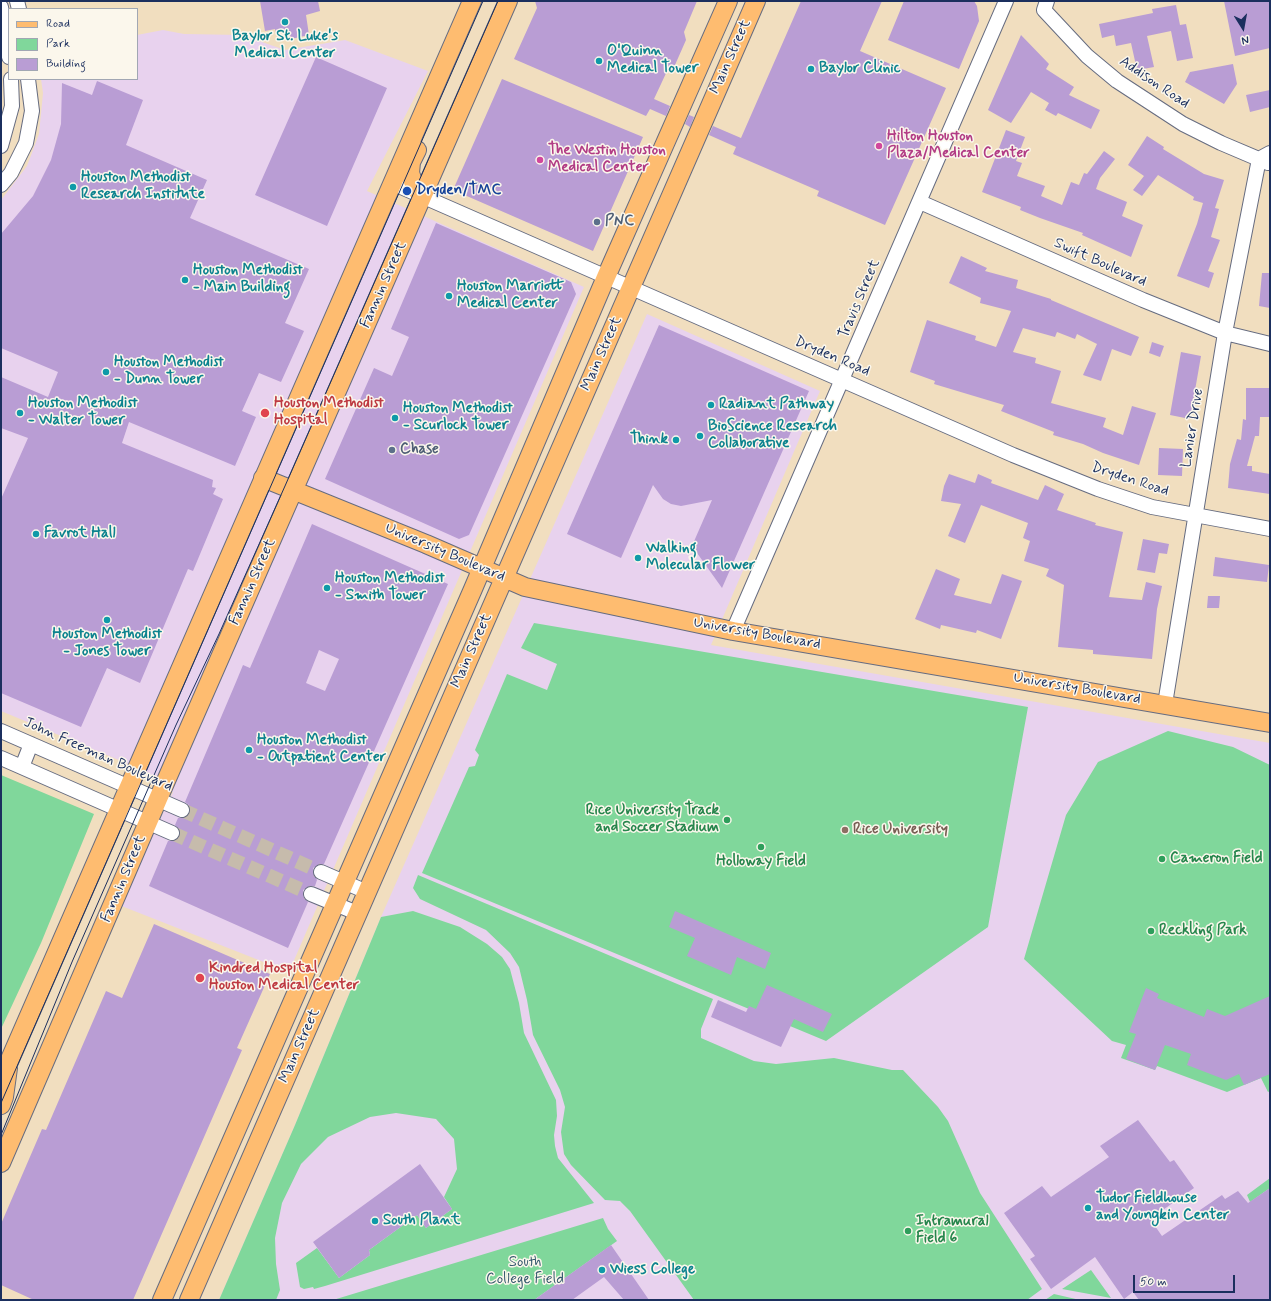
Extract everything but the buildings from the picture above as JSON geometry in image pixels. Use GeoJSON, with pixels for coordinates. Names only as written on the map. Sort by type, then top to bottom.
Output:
{"type":"FeatureCollection","features":[{"type":"Feature","properties":{"kind":"main road","name":"Fannin Street"},"geometry":{"type":"LineString","coordinates":[[1,1080],[472,1]]}},
{"type":"Feature","properties":{"kind":"main road"},"geometry":{"type":"LineString","coordinates":[[494,33],[492,19],[500,1]]}},
{"type":"Feature","properties":{"kind":"main road","name":"Fannin Street"},"geometry":{"type":"LineString","coordinates":[[1,1163],[158,799],[508,1]]}},
{"type":"Feature","properties":{"kind":"main road","name":"Main Street"},"geometry":{"type":"LineString","coordinates":[[162,1300],[482,568],[606,277],[728,1]]}},
{"type":"Feature","properties":{"kind":"main road","name":"Main Street"},"geometry":{"type":"LineString","coordinates":[[189,1300],[756,1]]}},
{"type":"Feature","properties":{"kind":"main road"},"geometry":{"type":"LineString","coordinates":[[422,197],[412,180],[410,173],[411,162],[445,84],[445,77],[442,70]]}},
{"type":"Feature","properties":{"kind":"main road","name":"University Boulevard"},"geometry":{"type":"LineString","coordinates":[[263,478],[294,489],[524,586],[733,631],[1270,723]]}},
{"type":"Feature","properties":{"kind":"main road"},"geometry":{"type":"LineString","coordinates":[[1,1104],[4,1097],[9,1062]]}},
{"type":"Feature","properties":{"kind":"street","name":"Travis Street"},"geometry":{"type":"LineString","coordinates":[[733,631],[1006,1]]}},
{"type":"Feature","properties":{"kind":"street","name":"Addison Road"},"geometry":{"type":"LineString","coordinates":[[1046,1],[1044,10],[1087,56],[1117,81],[1183,124],[1221,143],[1266,158]]}},
{"type":"Feature","properties":{"kind":"street"},"geometry":{"type":"LineString","coordinates":[[1,7],[8,51]]}},
{"type":"Feature","properties":{"kind":"street"},"geometry":{"type":"LineString","coordinates":[[1,146],[12,106],[11,80]]}},
{"type":"Feature","properties":{"kind":"street"},"geometry":{"type":"LineString","coordinates":[[1,185],[12,173],[26,143],[32,111],[28,80]]}},
{"type":"Feature","properties":{"kind":"street","name":"Lanier Drive"},"geometry":{"type":"LineString","coordinates":[[1165,704],[1225,333],[1266,158]]}},
{"type":"Feature","properties":{"kind":"street","name":"Dryden Road"},"geometry":{"type":"LineString","coordinates":[[392,184],[1013,455],[1098,489],[1152,508],[1270,530]]}},
{"type":"Feature","properties":{"kind":"street","name":"Swift Boulevard"},"geometry":{"type":"LineString","coordinates":[[920,202],[1143,300],[1225,333],[1270,344]]}},
{"type":"Feature","properties":{"kind":"street","name":"John Freeman Boulevard"},"geometry":{"type":"LineString","coordinates":[[1,731],[182,810]]}},
{"type":"Feature","properties":{"kind":"street"},"geometry":{"type":"LineString","coordinates":[[22,767],[31,744]]}},
{"type":"Feature","properties":{"kind":"street"},"geometry":{"type":"LineString","coordinates":[[1,758],[172,833]]}},
{"type":"Feature","properties":{"kind":"street"},"geometry":{"type":"LineString","coordinates":[[321,872],[345,881],[367,892]]}},
{"type":"Feature","properties":{"kind":"street"},"geometry":{"type":"LineString","coordinates":[[311,894],[357,914]]}},
{"type":"Feature","properties":{"kind":"shaded area","name":"Houston Methodist Hospital"},"geometry":{"type":"Polygon","coordinates":[[[163,30],[184,34],[242,35],[285,50],[345,40],[428,71],[367,191],[584,287],[289,972],[119,905],[173,792],[126,763],[1,711],[1,200],[27,166],[39,134],[43,93],[41,80],[138,80],[138,35],[163,30]]]}},
{"type":"Feature","properties":{"kind":"shaded area","name":"Rice University"},"geometry":{"type":"Polygon","coordinates":[[[647,314],[820,391],[711,645],[1270,743],[1270,1300],[219,1300],[295,1125],[381,917],[647,314]]]}},
{"type":"Feature","properties":{"kind":"green space","name":"Rice University Track and Soccer Stadium"},"geometry":{"type":"Polygon","coordinates":[[[534,623],[1028,707],[988,927],[826,1041],[422,873],[469,767],[475,766],[479,755],[475,750],[507,674],[547,690],[557,664],[521,648],[534,623]]]}},
{"type":"Feature","properties":{"kind":"green space","name":"Cameron Field"},"geometry":{"type":"Polygon","coordinates":[[[1168,731],[1233,747],[1270,765],[1270,1091],[1268,1092],[1261,1078],[1227,1092],[1157,1066],[1155,1070],[1121,1058],[1126,1045],[1112,1041],[1024,959],[1066,815],[1098,762],[1168,731]]]}},
{"type":"Feature","properties":{"kind":"green space"},"geometry":{"type":"Polygon","coordinates":[[[1,775],[94,814],[41,943],[1,1029],[1,775]]]}},
{"type":"Feature","properties":{"kind":"green space"},"geometry":{"type":"Polygon","coordinates":[[[418,875],[713,999],[701,1029],[701,1038],[754,1061],[776,1064],[834,1058],[892,1070],[903,1070],[938,1107],[948,1121],[980,1193],[1042,1289],[1027,1300],[694,1300],[630,1211],[620,1201],[605,1200],[571,1165],[564,1154],[561,1132],[565,1107],[560,1090],[533,1035],[519,967],[510,953],[486,930],[420,899],[413,888],[418,875]]]}},
{"type":"Feature","properties":{"kind":"green space"},"geometry":{"type":"Polygon","coordinates":[[[413,911],[460,927],[487,944],[502,957],[510,969],[519,1003],[524,1033],[556,1100],[557,1116],[554,1135],[558,1158],[594,1203],[325,1286],[314,1289],[313,1287],[304,1289],[300,1287],[296,1263],[317,1248],[339,1278],[370,1255],[369,1250],[417,1215],[426,1228],[452,1209],[444,1197],[457,1169],[454,1139],[436,1119],[396,1113],[370,1117],[328,1137],[301,1164],[282,1203],[275,1238],[276,1264],[280,1290],[276,1300],[219,1300],[295,1125],[381,917],[413,911]]]}},
{"type":"Feature","properties":{"kind":"green space"},"geometry":{"type":"Polygon","coordinates":[[[1270,1178],[1270,1188],[1250,1202],[1247,1195],[1270,1178]]]}},
{"type":"Feature","properties":{"kind":"green space","name":"South College Field"},"geometry":{"type":"Polygon","coordinates":[[[603,1218],[608,1229],[617,1241],[534,1300],[333,1300],[603,1218]]]}},
{"type":"Feature","properties":{"kind":"green space"},"geometry":{"type":"Polygon","coordinates":[[[1091,1270],[1111,1298],[1062,1289],[1091,1270]]]}},
{"type":"Feature","properties":{"kind":"green space"},"geometry":{"type":"Polygon","coordinates":[[[1054,1294],[1080,1300],[1045,1300],[1054,1294]]]}},
{"type":"Feature","properties":{"kind":"tunnel"},"geometry":{"type":"LineString","coordinates":[[182,810],[321,872]]}},
{"type":"Feature","properties":{"kind":"tunnel"},"geometry":{"type":"LineString","coordinates":[[172,833],[311,894]]}},
{"type":"Feature","properties":{"kind":"tram line"},"geometry":{"type":"LineString","coordinates":[[1,1103],[483,1]]}},
{"type":"Feature","properties":{"kind":"tram line"},"geometry":{"type":"LineString","coordinates":[[1,1135],[72,962],[176,725],[219,634],[285,486],[498,1]]}},
{"type":"Feature","properties":{"kind":"place","name":"Baylor St. Luke's Medical Center"},"geometry":{"type":"Point","coordinates":[285,22]}},
{"type":"Feature","properties":{"kind":"place","name":"O'Quinn Medical Tower"},"geometry":{"type":"Point","coordinates":[599,61]}},
{"type":"Feature","properties":{"kind":"place","name":"Baylor Clinic"},"geometry":{"type":"Point","coordinates":[811,69]}},
{"type":"Feature","properties":{"kind":"place","name":"Hilton Houston Plaza/Medical Center"},"geometry":{"type":"Point","coordinates":[879,146]}},
{"type":"Feature","properties":{"kind":"place","name":"The Westin Houston Medical Center"},"geometry":{"type":"Point","coordinates":[540,160]}},
{"type":"Feature","properties":{"kind":"place","name":"Houston Methodist Research Institute"},"geometry":{"type":"Point","coordinates":[73,187]}},
{"type":"Feature","properties":{"kind":"place","name":"Dryden/TMC"},"geometry":{"type":"Point","coordinates":[407,191]}},
{"type":"Feature","properties":{"kind":"place","name":"PNC"},"geometry":{"type":"Point","coordinates":[597,222]}},
{"type":"Feature","properties":{"kind":"place","name":"Houston Methodist - Main Building"},"geometry":{"type":"Point","coordinates":[185,280]}},
{"type":"Feature","properties":{"kind":"place","name":"Houston Marriott Medical Center"},"geometry":{"type":"Point","coordinates":[449,296]}},
{"type":"Feature","properties":{"kind":"place","name":"Houston Methodist - Dunn Tower"},"geometry":{"type":"Point","coordinates":[106,372]}},
{"type":"Feature","properties":{"kind":"place","name":"Radiant Pathway"},"geometry":{"type":"Point","coordinates":[711,405]}},
{"type":"Feature","properties":{"kind":"place","name":"Houston Methodist - Walter Tower"},"geometry":{"type":"Point","coordinates":[20,413]}},
{"type":"Feature","properties":{"kind":"place","name":"Houston Methodist Hospital"},"geometry":{"type":"Point","coordinates":[265,413]}},
{"type":"Feature","properties":{"kind":"place","name":"Houston Methodist - Scurlock Tower"},"geometry":{"type":"Point","coordinates":[395,418]}},
{"type":"Feature","properties":{"kind":"place","name":"BioScience Research Collaborative"},"geometry":{"type":"Point","coordinates":[700,436]}},
{"type":"Feature","properties":{"kind":"place","name":"Think"},"geometry":{"type":"Point","coordinates":[676,440]}},
{"type":"Feature","properties":{"kind":"place","name":"Chase"},"geometry":{"type":"Point","coordinates":[392,450]}},
{"type":"Feature","properties":{"kind":"place","name":"Favrot Hall"},"geometry":{"type":"Point","coordinates":[36,534]}},
{"type":"Feature","properties":{"kind":"place","name":"Walking Molecular Flower"},"geometry":{"type":"Point","coordinates":[638,558]}},
{"type":"Feature","properties":{"kind":"place","name":"Houston Methodist - Smith Tower"},"geometry":{"type":"Point","coordinates":[327,588]}},
{"type":"Feature","properties":{"kind":"place","name":"Houston Methodist - Jones Tower"},"geometry":{"type":"Point","coordinates":[107,620]}},
{"type":"Feature","properties":{"kind":"place","name":"Houston Methodist - Outpatient Center"},"geometry":{"type":"Point","coordinates":[249,750]}},
{"type":"Feature","properties":{"kind":"place","name":"Rice University Track and Soccer Stadium"},"geometry":{"type":"Point","coordinates":[727,820]}},
{"type":"Feature","properties":{"kind":"place","name":"Rice University"},"geometry":{"type":"Point","coordinates":[845,830]}},
{"type":"Feature","properties":{"kind":"place","name":"Holloway Field"},"geometry":{"type":"Point","coordinates":[761,847]}},
{"type":"Feature","properties":{"kind":"place","name":"Cameron Field"},"geometry":{"type":"Point","coordinates":[1162,859]}},
{"type":"Feature","properties":{"kind":"place","name":"Reckling Park"},"geometry":{"type":"Point","coordinates":[1151,931]}},
{"type":"Feature","properties":{"kind":"place","name":"Kindred Hospital Houston Medical Center"},"geometry":{"type":"Point","coordinates":[200,978]}},
{"type":"Feature","properties":{"kind":"place","name":"Tudor Fieldhouse and Youngkin Center"},"geometry":{"type":"Point","coordinates":[1088,1208]}},
{"type":"Feature","properties":{"kind":"place","name":"South Plant"},"geometry":{"type":"Point","coordinates":[375,1221]}},
{"type":"Feature","properties":{"kind":"place","name":"Intramural Field 6"},"geometry":{"type":"Point","coordinates":[908,1231]}},
{"type":"Feature","properties":{"kind":"place","name":"Wiess College"},"geometry":{"type":"Point","coordinates":[602,1270]}}]}
